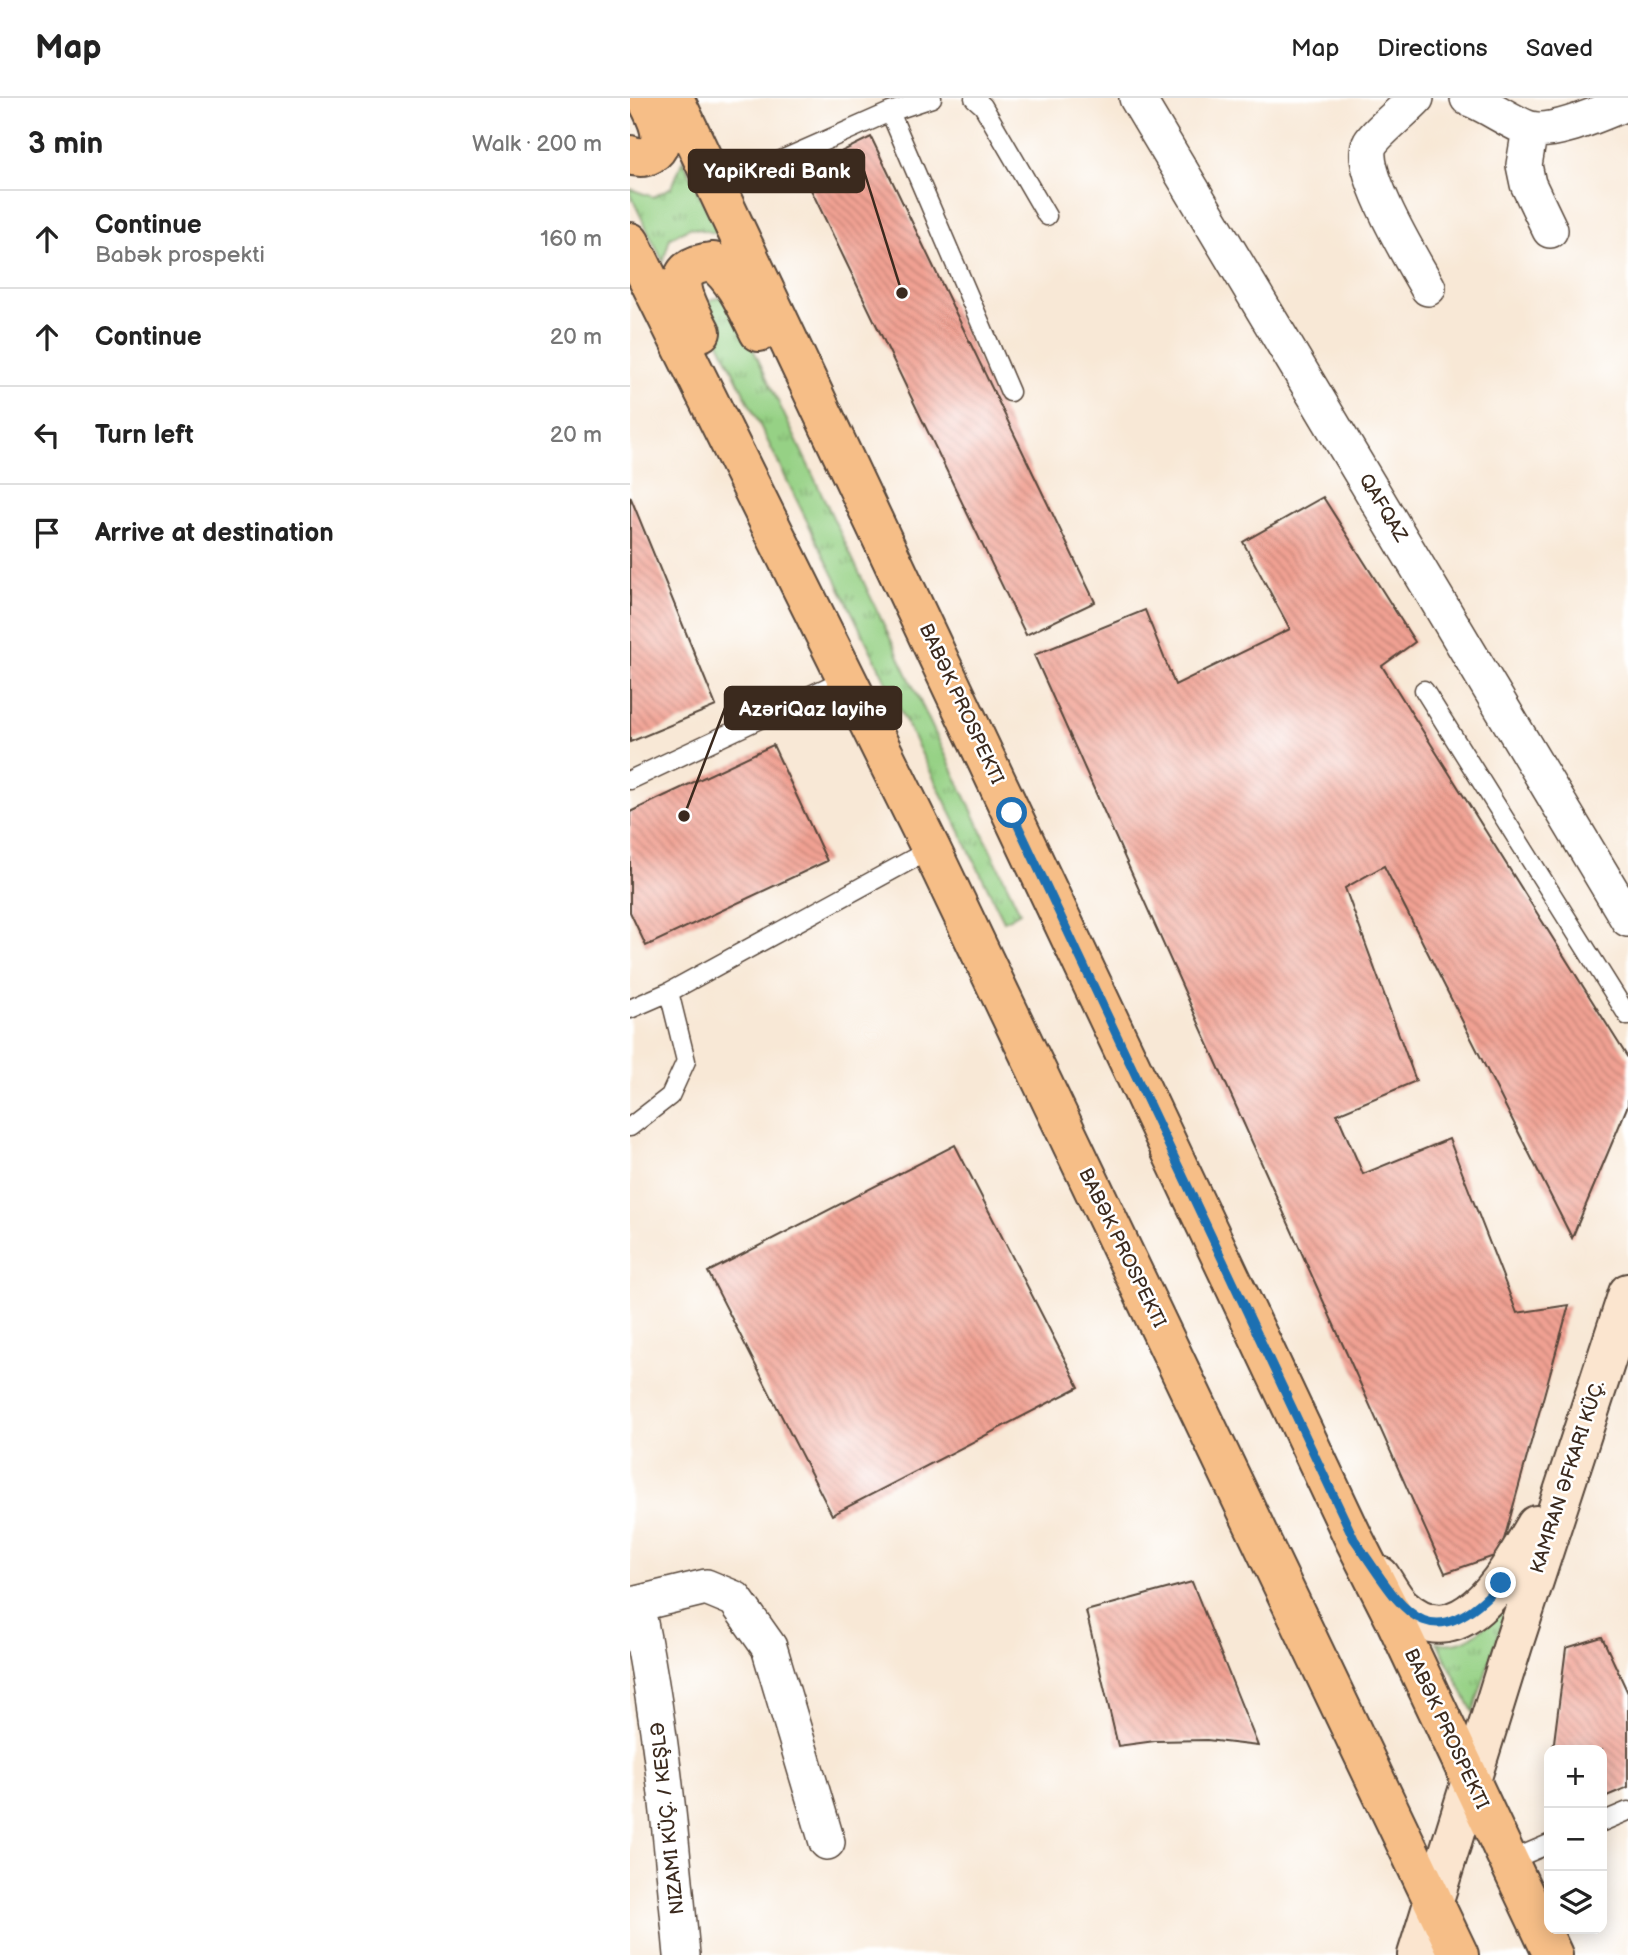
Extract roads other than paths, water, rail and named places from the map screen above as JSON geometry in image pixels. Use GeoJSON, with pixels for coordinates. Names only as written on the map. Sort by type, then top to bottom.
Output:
{"type":"FeatureCollection","features":[{"type":"Feature","properties":{"kind":"main road"},"geometry":{"type":"LineString","coordinates":[[630,155],[647,157],[656,151],[661,140],[659,127],[646,98]]}},
{"type":"Feature","properties":{"kind":"main road","name":"BABƏK PROSPEKTI"},"geometry":{"type":"LineString","coordinates":[[674,98],[1553,1955]]}},
{"type":"Feature","properties":{"kind":"main road","name":"BABƏK PROSPEKTI"},"geometry":{"type":"LineString","coordinates":[[630,243],[932,849],[1459,1955]]}},
{"type":"Feature","properties":{"kind":"main road"},"geometry":{"type":"LineString","coordinates":[[798,577],[759,448],[684,298],[681,285],[683,276],[698,263],[713,262],[724,271],[740,294],[941,712],[1012,813]]}},
{"type":"Feature","properties":{"kind":"street","name":"QAFQAZ"},"geometry":{"type":"LineString","coordinates":[[1137,98],[1628,919]]}},
{"type":"Feature","properties":{"kind":"street"},"geometry":{"type":"LineString","coordinates":[[1416,98],[1369,145],[1367,158],[1374,186],[1428,288]]}},
{"type":"Feature","properties":{"kind":"street"},"geometry":{"type":"LineString","coordinates":[[1468,98],[1530,129],[1549,129],[1595,116],[1628,102]]}},
{"type":"Feature","properties":{"kind":"street"},"geometry":{"type":"LineString","coordinates":[[1530,129],[1524,164],[1528,184],[1550,230]]}},
{"type":"Feature","properties":{"kind":"street","name":"KAMRAN ƏFKARI KÜÇ."},"geometry":{"type":"LineString","coordinates":[[1417,1955],[1470,1781],[1628,1293]]}},
{"type":"Feature","properties":{"kind":"street"},"geometry":{"type":"LineString","coordinates":[[1354,1539],[1401,1606],[1432,1623],[1448,1623],[1481,1605],[1501,1583],[1570,1469]]}},
{"type":"Feature","properties":{"kind":"street"},"geometry":{"type":"LineString","coordinates":[[633,1605],[706,1587],[735,1599],[769,1647],[827,1842]]}},
{"type":"Feature","properties":{"kind":"street","name":"NIZAMI KÜÇ. / KEŞLƏ"},"geometry":{"type":"LineString","coordinates":[[633,1605],[650,1667],[665,1780],[682,1955]]}},
{"type":"Feature","properties":{"kind":"lane"},"geometry":{"type":"LineString","coordinates":[[718,188],[890,112],[932,98]]}},
{"type":"Feature","properties":{"kind":"lane"},"geometry":{"type":"LineString","coordinates":[[974,98],[984,106],[1047,216]]}},
{"type":"Feature","properties":{"kind":"lane"},"geometry":{"type":"LineString","coordinates":[[890,112],[1010,392]]}},
{"type":"Feature","properties":{"kind":"lane"},"geometry":{"type":"LineString","coordinates":[[630,780],[847,678]]}},
{"type":"Feature","properties":{"kind":"lane"},"geometry":{"type":"LineString","coordinates":[[1424,690],[1628,1016]]}},
{"type":"Feature","properties":{"kind":"lane"},"geometry":{"type":"LineString","coordinates":[[630,1009],[669,992],[932,849]]}},
{"type":"Feature","properties":{"kind":"lane"},"geometry":{"type":"LineString","coordinates":[[630,1127],[670,1096],[686,1061],[669,992]]}},
{"type":"Feature","properties":{"kind":"lane"},"geometry":{"type":"LineString","coordinates":[[1607,1820],[1628,1811]]}},
{"type":"Feature","properties":{"kind":"lane"},"geometry":{"type":"LineString","coordinates":[[1509,1861],[1544,1846]]}},
{"type":"Feature","properties":{"kind":"place","name":"YapiKredi Bank"},"geometry":{"type":"Point","coordinates":[902,293]}},
{"type":"Feature","properties":{"kind":"place","name":"AzəriQaz layihə"},"geometry":{"type":"Point","coordinates":[684,816]}}]}
